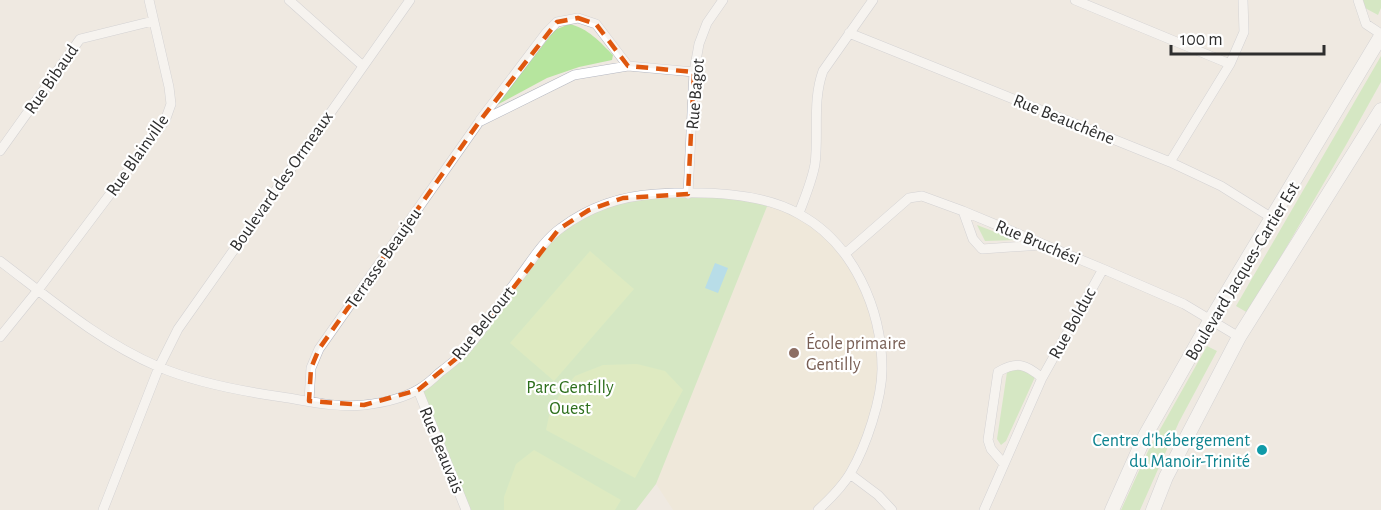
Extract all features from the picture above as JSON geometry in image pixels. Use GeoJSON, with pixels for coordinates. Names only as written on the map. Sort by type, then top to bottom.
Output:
{"type":"FeatureCollection","features":[{"type":"Feature","properties":{"kind":"main road","name":"Boulevard Jacques-Cartier Est"},"geometry":{"type":"LineString","coordinates":[[1112,510],[1145,436],[1210,321],[1381,35]]}},
{"type":"Feature","properties":{"kind":"main road","name":"Boulevard Jacques-Cartier Est"},"geometry":{"type":"LineString","coordinates":[[1153,510],[1167,477],[1239,337],[1381,110]]}},
{"type":"Feature","properties":{"kind":"street","name":"Rue Blainville"},"geometry":{"type":"LineString","coordinates":[[0,337],[165,121],[171,104],[169,87],[149,0]]}},
{"type":"Feature","properties":{"kind":"street"},"geometry":{"type":"LineString","coordinates":[[289,0],[363,66]]}},
{"type":"Feature","properties":{"kind":"street","name":"Boulevard des Ormeaux"},"geometry":{"type":"LineString","coordinates":[[103,510],[159,367],[178,328],[410,0]]}},
{"type":"Feature","properties":{"kind":"street","name":"Rue Bagot"},"geometry":{"type":"LineString","coordinates":[[688,194],[694,72],[699,44],[707,23],[723,0]]}},
{"type":"Feature","properties":{"kind":"street"},"geometry":{"type":"LineString","coordinates":[[799,213],[815,163],[816,97],[820,81],[824,71],[873,0]]}},
{"type":"Feature","properties":{"kind":"street"},"geometry":{"type":"LineString","coordinates":[[1075,0],[1230,64]]}},
{"type":"Feature","properties":{"kind":"street"},"geometry":{"type":"LineString","coordinates":[[1170,162],[1230,64],[1244,32],[1243,0]]}},
{"type":"Feature","properties":{"kind":"street"},"geometry":{"type":"LineString","coordinates":[[1358,0],[1366,24],[1381,35]]}},
{"type":"Feature","properties":{"kind":"street","name":"Terrasse Beaujeu"},"geometry":{"type":"LineString","coordinates":[[309,401],[311,368],[319,350],[479,122],[546,33],[557,22],[578,18],[597,24],[628,66]]}},
{"type":"Feature","properties":{"kind":"street","name":"Rue Bibaud"},"geometry":{"type":"LineString","coordinates":[[0,151],[80,39],[153,21]]}},
{"type":"Feature","properties":{"kind":"street","name":"Rue Beauchêne"},"geometry":{"type":"LineString","coordinates":[[849,33],[1170,162],[1221,186],[1272,218]]}},
{"type":"Feature","properties":{"kind":"street","name":"Terrasse Beaujeu"},"geometry":{"type":"LineString","coordinates":[[479,122],[573,75],[628,66],[694,72]]}},
{"type":"Feature","properties":{"kind":"street","name":"Rue Belcourt"},"geometry":{"type":"LineString","coordinates":[[0,261],[106,340],[159,367],[235,391],[309,401],[364,405],[394,399],[418,390],[463,353],[530,262],[559,229],[589,210],[622,198],[656,194],[731,195],[773,203],[799,213],[826,232],[846,253],[872,306],[880,334],[883,372],[864,445],[850,474],[818,510]]}},
{"type":"Feature","properties":{"kind":"street","name":"Rue Bruchési"},"geometry":{"type":"LineString","coordinates":[[846,253],[909,198],[922,196],[1184,304],[1239,337]]}},
{"type":"Feature","properties":{"kind":"street"},"geometry":{"type":"LineString","coordinates":[[963,211],[973,239],[982,249],[1044,245]]}},
{"type":"Feature","properties":{"kind":"street","name":"Rue Bolduc"},"geometry":{"type":"LineString","coordinates":[[984,510],[1042,378],[1103,269]]}},
{"type":"Feature","properties":{"kind":"street","name":"Rue Bolduc"},"geometry":{"type":"LineString","coordinates":[[1004,465],[991,449],[988,440],[998,372],[1011,365],[1029,367],[1042,378]]}},
{"type":"Feature","properties":{"kind":"street","name":"Rue Beauvais"},"geometry":{"type":"LineString","coordinates":[[418,390],[466,510]]}},
{"type":"Feature","properties":{"kind":"street"},"geometry":{"type":"LineString","coordinates":[[850,474],[878,495],[892,510]]}},
{"type":"Feature","properties":{"kind":"highlighted area"},"geometry":{"type":"Polygon","coordinates":[[[578,18],[596,24],[628,66],[694,72],[688,194],[623,198],[589,210],[559,229],[463,353],[418,390],[364,405],[309,401],[311,368],[319,349],[479,122],[557,22],[578,18]]]}},
{"type":"Feature","properties":{"kind":"shaded area","name":"École primaire Gentilly"},"geometry":{"type":"Polygon","coordinates":[[[768,204],[798,216],[825,233],[861,283],[878,334],[880,371],[871,413],[861,444],[842,478],[811,510],[673,510],[656,484],[768,204]]]}},
{"type":"Feature","properties":{"kind":"green space"},"geometry":{"type":"Polygon","coordinates":[[[1363,0],[1381,0],[1378,15],[1365,8],[1363,0]]]}},
{"type":"Feature","properties":{"kind":"green space"},"geometry":{"type":"Polygon","coordinates":[[[569,24],[593,36],[613,55],[612,60],[579,67],[547,78],[495,106],[555,30],[569,24]]]}},
{"type":"Feature","properties":{"kind":"green space"},"geometry":{"type":"Polygon","coordinates":[[[1381,56],[1381,82],[1248,313],[1236,306],[1381,56]]]}},
{"type":"Feature","properties":{"kind":"green space","name":"Parc Gentilly Ouest"},"geometry":{"type":"Polygon","coordinates":[[[644,198],[733,198],[768,204],[656,484],[636,510],[469,510],[422,391],[463,355],[560,231],[590,213],[619,203],[644,198]]]}},
{"type":"Feature","properties":{"kind":"green space"},"geometry":{"type":"Polygon","coordinates":[[[977,225],[1016,240],[985,241],[977,225]]]}},
{"type":"Feature","properties":{"kind":"green space"},"geometry":{"type":"Polygon","coordinates":[[[590,251],[634,289],[554,381],[510,343],[590,251]]]}},
{"type":"Feature","properties":{"kind":"green space"},"geometry":{"type":"Polygon","coordinates":[[[1207,346],[1217,351],[1179,422],[1140,510],[1121,510],[1149,449],[1207,346]]]}},
{"type":"Feature","properties":{"kind":"green space"},"geometry":{"type":"Polygon","coordinates":[[[637,364],[665,371],[683,390],[635,478],[546,430],[549,416],[559,396],[575,376],[603,365],[637,364]]]}},
{"type":"Feature","properties":{"kind":"green space"},"geometry":{"type":"Polygon","coordinates":[[[1022,369],[1035,377],[1006,441],[1001,445],[997,439],[1007,372],[1022,369]]]}},
{"type":"Feature","properties":{"kind":"green space"},"geometry":{"type":"Polygon","coordinates":[[[534,450],[621,500],[615,510],[504,510],[504,497],[516,464],[534,450]]]}},
{"type":"Feature","properties":{"kind":"water"},"geometry":{"type":"Polygon","coordinates":[[[715,263],[728,268],[718,293],[705,288],[715,263]]]}},
{"type":"Feature","properties":{"kind":"place","name":"École primaire Gentilly"},"geometry":{"type":"Point","coordinates":[794,353]}},
{"type":"Feature","properties":{"kind":"place","name":"Centre d'hébergement du Manoir-Trinité"},"geometry":{"type":"Point","coordinates":[1262,450]}}]}
